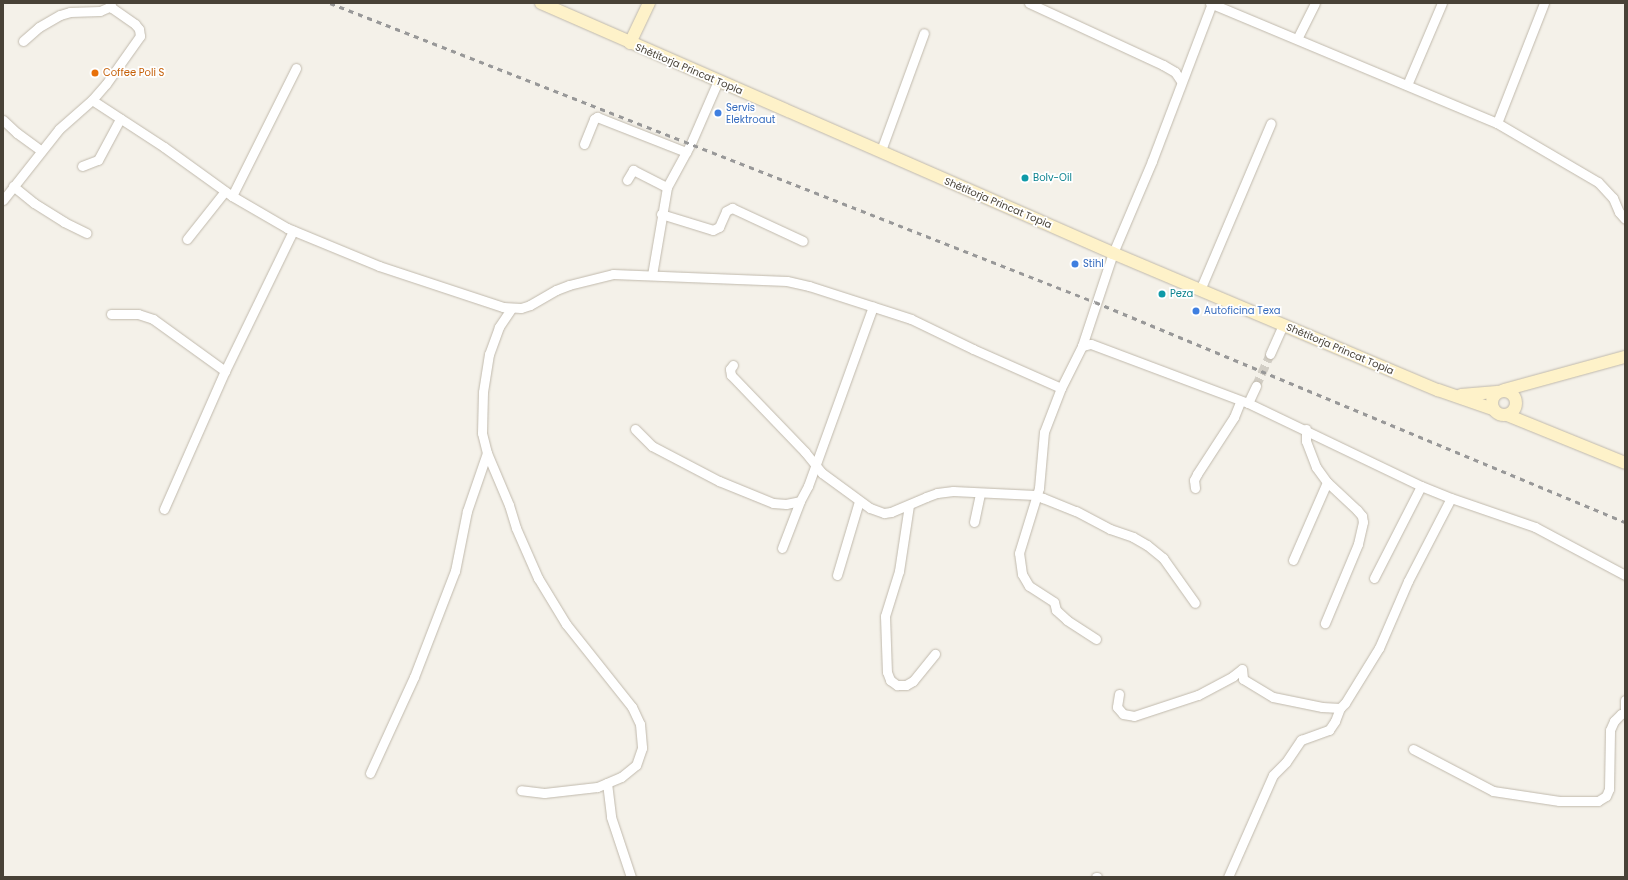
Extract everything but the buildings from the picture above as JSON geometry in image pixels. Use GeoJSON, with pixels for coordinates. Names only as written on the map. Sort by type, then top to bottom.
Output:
{"type":"FeatureCollection","features":[{"type":"Feature","properties":{"kind":"main road","name":"Shëtitorja Princat Topia"},"geometry":{"type":"LineString","coordinates":[[541,3],[1113,253],[1438,390],[1493,409]]}},
{"type":"Feature","properties":{"kind":"main road"},"geometry":{"type":"LineString","coordinates":[[630,43],[649,3]]}},
{"type":"Feature","properties":{"kind":"main road","name":"Shëtitorja Princat Topia"},"geometry":{"type":"LineString","coordinates":[[1457,396],[1501,391],[1625,357]]}},
{"type":"Feature","properties":{"kind":"main road"},"geometry":{"type":"LineString","coordinates":[[1508,415],[1513,410],[1516,401],[1536,381]]}},
{"type":"Feature","properties":{"kind":"main road"},"geometry":{"type":"LineString","coordinates":[[1530,423],[1511,393],[1501,391],[1491,400],[1493,409],[1498,414],[1508,415],[1530,423],[1625,463]]}},
{"type":"Feature","properties":{"kind":"street"},"geometry":{"type":"LineString","coordinates":[[1029,3],[1163,65],[1175,72],[1181,81]]}},
{"type":"Feature","properties":{"kind":"street"},"geometry":{"type":"LineString","coordinates":[[1096,639],[1067,620],[1056,610],[1054,602],[1029,586],[1022,574],[1019,553],[1040,478],[1044,432],[1061,388],[1086,345],[1085,336],[1095,302],[1113,253],[1152,161],[1211,3],[1497,123],[1598,182],[1613,198],[1619,212],[1625,219]]}},
{"type":"Feature","properties":{"kind":"street"},"geometry":{"type":"LineString","coordinates":[[1297,39],[1315,3]]}},
{"type":"Feature","properties":{"kind":"street"},"geometry":{"type":"LineString","coordinates":[[1407,85],[1442,3]]}},
{"type":"Feature","properties":{"kind":"street"},"geometry":{"type":"LineString","coordinates":[[1497,123],[1544,3]]}},
{"type":"Feature","properties":{"kind":"street"},"geometry":{"type":"LineString","coordinates":[[3,200],[40,150],[72,115],[92,100],[106,84],[140,36],[139,30],[135,24],[110,5],[100,11],[70,12],[60,15],[39,27],[23,41]]}},
{"type":"Feature","properties":{"kind":"street"},"geometry":{"type":"LineString","coordinates":[[883,145],[924,34]]}},
{"type":"Feature","properties":{"kind":"street"},"geometry":{"type":"LineString","coordinates":[[187,239],[228,193],[296,68]]}},
{"type":"Feature","properties":{"kind":"street"},"geometry":{"type":"LineString","coordinates":[[652,275],[661,214],[667,187],[686,152],[718,81]]}},
{"type":"Feature","properties":{"kind":"street"},"geometry":{"type":"LineString","coordinates":[[92,100],[164,147],[228,193],[293,231],[379,266],[511,309],[530,305],[556,290],[600,276],[652,275],[787,281],[873,306],[911,319],[973,350],[1061,388]]}},
{"type":"Feature","properties":{"kind":"street"},"geometry":{"type":"LineString","coordinates":[[584,144],[594,119],[598,117],[686,152]]}},
{"type":"Feature","properties":{"kind":"street"},"geometry":{"type":"LineString","coordinates":[[82,166],[98,160],[120,119]]}},
{"type":"Feature","properties":{"kind":"street"},"geometry":{"type":"LineString","coordinates":[[3,120],[17,134],[40,150]]}},
{"type":"Feature","properties":{"kind":"street"},"geometry":{"type":"LineString","coordinates":[[1200,290],[1271,123]]}},
{"type":"Feature","properties":{"kind":"street"},"geometry":{"type":"LineString","coordinates":[[627,180],[634,170],[667,187]]}},
{"type":"Feature","properties":{"kind":"street"},"geometry":{"type":"LineString","coordinates":[[13,186],[34,203],[64,222],[88,233]]}},
{"type":"Feature","properties":{"kind":"street"},"geometry":{"type":"LineString","coordinates":[[661,214],[713,230],[719,227],[726,211],[732,208],[804,241]]}},
{"type":"Feature","properties":{"kind":"street"},"geometry":{"type":"LineString","coordinates":[[164,509],[225,371],[293,231]]}},
{"type":"Feature","properties":{"kind":"street"},"geometry":{"type":"LineString","coordinates":[[782,548],[800,501],[808,486],[873,306]]}},
{"type":"Feature","properties":{"kind":"street"},"geometry":{"type":"LineString","coordinates":[[511,309],[499,327],[489,354],[484,392],[482,433],[516,528],[538,578],[566,624],[632,707],[640,724],[642,748],[636,765],[621,777],[597,787],[544,793],[521,790]]}},
{"type":"Feature","properties":{"kind":"street"},"geometry":{"type":"LineString","coordinates":[[112,314],[138,314],[153,320],[225,371]]}},
{"type":"Feature","properties":{"kind":"street"},"geometry":{"type":"LineString","coordinates":[[1270,354],[1283,325]]}},
{"type":"Feature","properties":{"kind":"street"},"geometry":{"type":"LineString","coordinates":[[1086,345],[1244,403],[1306,429],[1421,486],[1535,527],[1625,575]]}},
{"type":"Feature","properties":{"kind":"street"},"geometry":{"type":"LineString","coordinates":[[733,365],[730,368],[731,375],[816,464],[822,473],[870,508],[884,513],[891,512],[937,493],[953,491],[980,494],[1035,495],[1076,511],[1110,529],[1133,537],[1147,544],[1164,558],[1195,602]]}},
{"type":"Feature","properties":{"kind":"street"},"geometry":{"type":"LineString","coordinates":[[1195,488],[1194,480],[1197,474],[1256,386]]}},
{"type":"Feature","properties":{"kind":"street"},"geometry":{"type":"LineString","coordinates":[[635,429],[652,446],[719,481],[773,503],[786,504],[800,501]]}},
{"type":"Feature","properties":{"kind":"street"},"geometry":{"type":"LineString","coordinates":[[1306,429],[1306,441],[1316,467],[1328,482],[1357,510],[1362,516],[1363,522],[1358,544],[1325,623]]}},
{"type":"Feature","properties":{"kind":"street"},"geometry":{"type":"LineString","coordinates":[[370,773],[414,677],[455,571],[467,511],[488,453]]}},
{"type":"Feature","properties":{"kind":"street"},"geometry":{"type":"LineString","coordinates":[[1293,560],[1328,482]]}},
{"type":"Feature","properties":{"kind":"street"},"geometry":{"type":"LineString","coordinates":[[1374,578],[1421,486]]}},
{"type":"Feature","properties":{"kind":"street"},"geometry":{"type":"LineString","coordinates":[[974,522],[980,494]]}},
{"type":"Feature","properties":{"kind":"street"},"geometry":{"type":"LineString","coordinates":[[1228,877],[1269,780],[1286,762],[1301,740],[1329,730],[1336,721],[1340,708],[1345,703],[1379,648],[1408,581],[1451,498]]}},
{"type":"Feature","properties":{"kind":"street"},"geometry":{"type":"LineString","coordinates":[[837,575],[859,501]]}},
{"type":"Feature","properties":{"kind":"street"},"geometry":{"type":"LineString","coordinates":[[909,505],[899,571],[885,616],[887,672],[890,680],[897,685],[906,685],[913,681],[935,654]]}},
{"type":"Feature","properties":{"kind":"street"},"geometry":{"type":"LineString","coordinates":[[1119,694],[1117,707],[1123,714],[1134,716],[1198,695],[1233,676],[1242,669],[1243,679],[1274,697],[1322,707],[1340,708]]}},
{"type":"Feature","properties":{"kind":"street"},"geometry":{"type":"LineString","coordinates":[[1625,700],[1625,709]]}},
{"type":"Feature","properties":{"kind":"street"},"geometry":{"type":"LineString","coordinates":[[1413,749],[1493,791],[1559,801],[1598,801],[1606,796],[1608,789],[1610,730],[1614,721],[1621,714],[1625,713]]}},
{"type":"Feature","properties":{"kind":"street"},"geometry":{"type":"LineString","coordinates":[[607,783],[611,818],[631,877]]}},
{"type":"Feature","properties":{"kind":"tunnel"},"geometry":{"type":"LineString","coordinates":[[1256,386],[1270,354]]}},
{"type":"Feature","properties":{"kind":"railway"},"geometry":{"type":"LineString","coordinates":[[330,3],[1095,302],[1625,522]]}},
{"type":"Feature","properties":{"kind":"place","name":"Coffee Poli S"},"geometry":{"type":"Point","coordinates":[95,73]}},
{"type":"Feature","properties":{"kind":"place","name":"Servis Elektroaut"},"geometry":{"type":"Point","coordinates":[718,113]}},
{"type":"Feature","properties":{"kind":"place","name":"Bolv-Oil"},"geometry":{"type":"Point","coordinates":[1025,178]}},
{"type":"Feature","properties":{"kind":"place","name":"Stihl"},"geometry":{"type":"Point","coordinates":[1075,264]}},
{"type":"Feature","properties":{"kind":"place","name":"Peza"},"geometry":{"type":"Point","coordinates":[1162,294]}},
{"type":"Feature","properties":{"kind":"place","name":"Autoficina Texa"},"geometry":{"type":"Point","coordinates":[1196,311]}}]}
